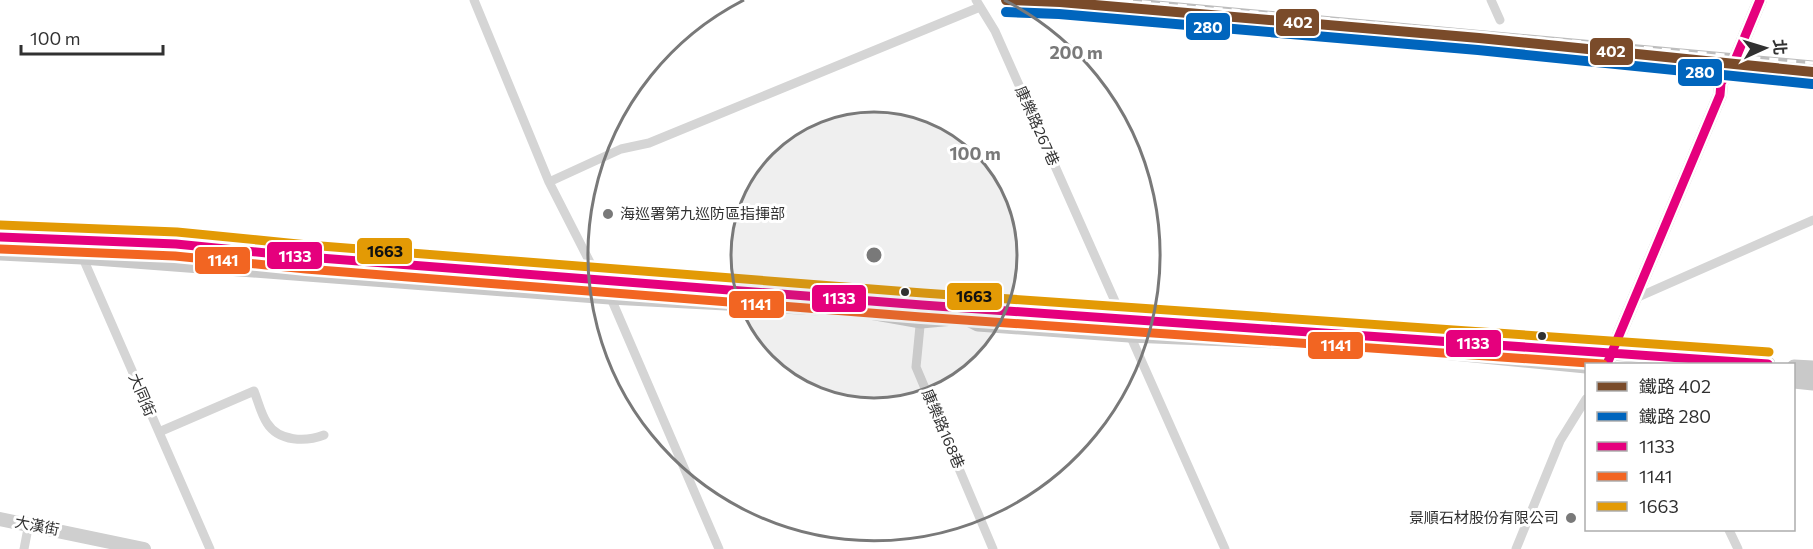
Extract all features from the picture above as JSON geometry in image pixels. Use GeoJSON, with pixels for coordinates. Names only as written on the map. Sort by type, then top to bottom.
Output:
{"type":"FeatureCollection","features":[{"type":"Feature","properties":{"kind":"main road"},"geometry":{"type":"LineString","coordinates":[[0,237],[82,238],[1610,358],[1735,363]]}},
{"type":"Feature","properties":{"kind":"main road"},"geometry":{"type":"LineString","coordinates":[[0,253],[82,256],[610,297],[859,310],[921,321],[964,317],[978,324],[1129,335],[1363,344],[1585,366]]}},
{"type":"Feature","properties":{"kind":"main road"},"geometry":{"type":"LineString","coordinates":[[306,274],[307,257]]}},
{"type":"Feature","properties":{"kind":"main road"},"geometry":{"type":"LineString","coordinates":[[1795,367],[1813,368]]}},
{"type":"Feature","properties":{"kind":"main road"},"geometry":{"type":"LineString","coordinates":[[1795,381],[1813,383]]}},
{"type":"Feature","properties":{"kind":"street"},"geometry":{"type":"LineString","coordinates":[[474,0],[549,182],[596,278],[610,297],[719,549]]}},
{"type":"Feature","properties":{"kind":"street"},"geometry":{"type":"LineString","coordinates":[[1491,0],[1500,20]]}},
{"type":"Feature","properties":{"kind":"street"},"geometry":{"type":"LineString","coordinates":[[1610,358],[1720,96],[1721,83],[1733,65],[1760,0]]}},
{"type":"Feature","properties":{"kind":"street"},"geometry":{"type":"LineString","coordinates":[[549,182],[621,149],[650,143],[978,4]]}},
{"type":"Feature","properties":{"kind":"street","name":"康樂路267巷"},"geometry":{"type":"LineString","coordinates":[[978,4],[995,31],[1225,549]]}},
{"type":"Feature","properties":{"kind":"street"},"geometry":{"type":"LineString","coordinates":[[1636,298],[1813,220]]}},
{"type":"Feature","properties":{"kind":"street","name":"大同街"},"geometry":{"type":"LineString","coordinates":[[82,238],[82,256],[210,549]]}},
{"type":"Feature","properties":{"kind":"street","name":"康樂路168巷"},"geometry":{"type":"LineString","coordinates":[[922,305],[916,367],[993,549]]}},
{"type":"Feature","properties":{"kind":"street"},"geometry":{"type":"LineString","coordinates":[[159,432],[254,391],[268,425],[291,440],[312,440],[324,435]]}},
{"type":"Feature","properties":{"kind":"street"},"geometry":{"type":"LineString","coordinates":[[1516,549],[1560,441],[1585,402]]}},
{"type":"Feature","properties":{"kind":"street","name":"大漢街"},"geometry":{"type":"LineString","coordinates":[[0,519],[29,523],[120,546],[144,549]]}},
{"type":"Feature","properties":{"kind":"street"},"geometry":{"type":"LineString","coordinates":[[24,549],[29,523]]}},
{"type":"Feature","properties":{"kind":"street"},"geometry":{"type":"LineString","coordinates":[[1729,531],[1738,549]]}},
{"type":"Feature","properties":{"kind":"railway"},"geometry":{"type":"LineString","coordinates":[[1124,0],[1813,63]]}},
{"type":"Feature","properties":{"kind":"rail line","name":"402"},"geometry":{"type":"LineString","coordinates":[[1006,0],[1060,2],[1479,38],[1813,72]]}},
{"type":"Feature","properties":{"kind":"rail line","name":"280"},"geometry":{"type":"LineString","coordinates":[[1006,12],[1059,14],[1478,50],[1812,84]]}},
{"type":"Feature","properties":{"kind":"transit line","name":"1133"},"geometry":{"type":"LineString","coordinates":[[1607,363],[1720,95],[1721,83],[1733,65],[1760,0]]}},
{"type":"Feature","properties":{"kind":"transit line","name":"1663"},"geometry":{"type":"LineString","coordinates":[[0,225],[177,232],[308,245],[923,293],[1769,352]]}},
{"type":"Feature","properties":{"kind":"transit line","name":"1133"},"geometry":{"type":"LineString","coordinates":[[0,237],[176,244],[307,257],[922,305],[1754,363]]}},
{"type":"Feature","properties":{"kind":"transit line","name":"1141"},"geometry":{"type":"LineString","coordinates":[[0,249],[175,256],[306,269],[921,317],[1588,363]]}},
{"type":"Feature","properties":{"kind":"place","name":"海巡署第九巡防區指揮部"},"geometry":{"type":"Point","coordinates":[608,214]}},
{"type":"Feature","properties":{"kind":"place","name":"景順石材股份有限公司"},"geometry":{"type":"Point","coordinates":[1571,518]}}]}
